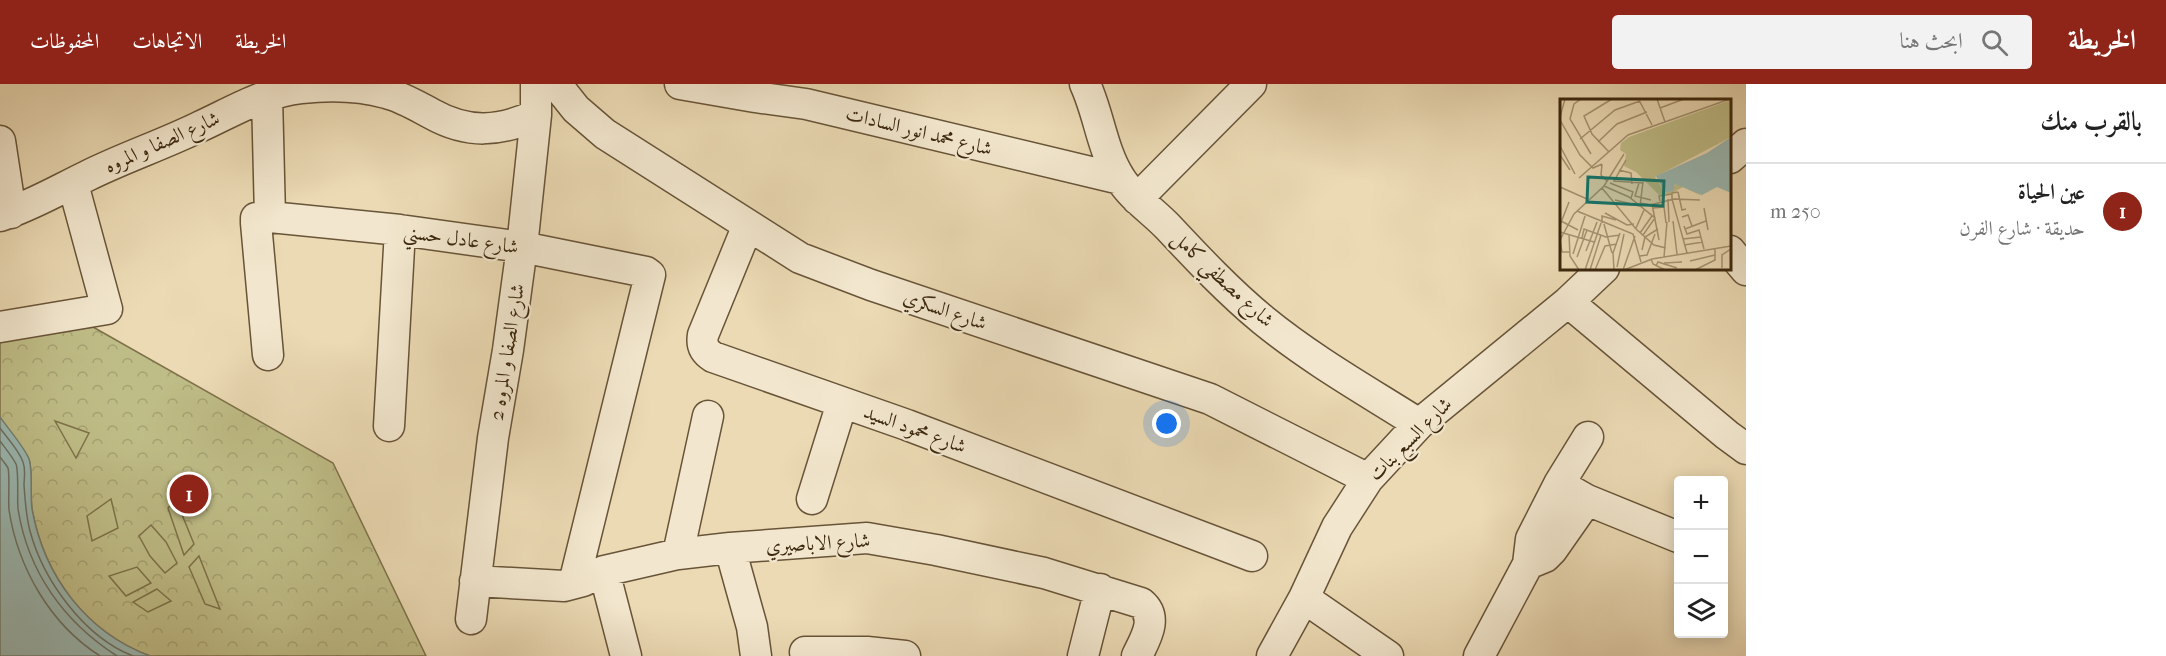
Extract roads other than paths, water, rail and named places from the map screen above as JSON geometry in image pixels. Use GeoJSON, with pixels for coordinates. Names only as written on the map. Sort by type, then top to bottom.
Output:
{"type":"FeatureCollection","features":[{"type":"Feature","properties":{"kind":"street","name":"شارع الصفا و المروه 2"},"geometry":{"type":"LineString","coordinates":[[471,618],[493,438],[522,248],[536,115],[536,84]]}},
{"type":"Feature","properties":{"kind":"street","name":"شارع السكري"},"geometry":{"type":"LineString","coordinates":[[556,84],[576,109],[605,134],[800,258],[871,285],[1210,399],[1368,479]]}},
{"type":"Feature","properties":{"kind":"street","name":"شارع محمد انور السادات"},"geometry":{"type":"LineString","coordinates":[[680,84],[806,104],[1129,189]]}},
{"type":"Feature","properties":{"kind":"street","name":"شارع مصطفي كامل"},"geometry":{"type":"LineString","coordinates":[[1085,84],[1109,154],[1129,189],[1211,272],[1263,320],[1308,354],[1419,424]]}},
{"type":"Feature","properties":{"kind":"street"},"geometry":{"type":"LineString","coordinates":[[1129,189],[1251,84]]}},
{"type":"Feature","properties":{"kind":"street","name":"شارع الصفا و المروه"},"geometry":{"type":"LineString","coordinates":[[5,214],[73,184],[250,95],[327,86],[357,87],[387,93],[453,124],[474,129],[516,124],[536,115]]}},
{"type":"Feature","properties":{"kind":"street"},"geometry":{"type":"LineString","coordinates":[[250,95],[270,217],[256,218],[268,355]]}},
{"type":"Feature","properties":{"kind":"street"},"geometry":{"type":"LineString","coordinates":[[0,141],[5,214]]}},
{"type":"Feature","properties":{"kind":"street"},"geometry":{"type":"LineString","coordinates":[[0,327],[107,309],[73,184]]}},
{"type":"Feature","properties":{"kind":"street","name":"شارع عادل حسني"},"geometry":{"type":"LineString","coordinates":[[270,217],[400,230],[522,248],[646,272],[650,275],[574,584]]}},
{"type":"Feature","properties":{"kind":"street","name":"شارع محمود السيد"},"geometry":{"type":"LineString","coordinates":[[748,225],[703,335],[703,346],[706,353],[907,425],[1252,556]]}},
{"type":"Feature","properties":{"kind":"street"},"geometry":{"type":"LineString","coordinates":[[389,426],[400,230]]}},
{"type":"Feature","properties":{"kind":"street"},"geometry":{"type":"LineString","coordinates":[[1731,252],[1746,270]]}},
{"type":"Feature","properties":{"kind":"street","name":"شارع السبع بنات"},"geometry":{"type":"LineString","coordinates":[[1272,656],[1304,598],[1337,527],[1368,479],[1419,424],[1568,302],[1602,270]]}},
{"type":"Feature","properties":{"kind":"street"},"geometry":{"type":"LineString","coordinates":[[1568,302],[1746,449]]}},
{"type":"Feature","properties":{"kind":"street"},"geometry":{"type":"LineString","coordinates":[[812,499],[842,403]]}},
{"type":"Feature","properties":{"kind":"street"},"geometry":{"type":"LineString","coordinates":[[678,554],[708,416]]}},
{"type":"Feature","properties":{"kind":"street"},"geometry":{"type":"LineString","coordinates":[[1479,656],[1528,564],[1531,539],[1559,484],[1588,437]]}},
{"type":"Feature","properties":{"kind":"street"},"geometry":{"type":"LineString","coordinates":[[1559,484],[1587,500],[1674,535]]}},
{"type":"Feature","properties":{"kind":"street"},"geometry":{"type":"LineString","coordinates":[[1528,564],[1552,550],[1587,500]]}},
{"type":"Feature","properties":{"kind":"street","name":"شارع الاباصيري"},"geometry":{"type":"LineString","coordinates":[[475,581],[564,586],[604,571],[678,554],[867,538],[1044,573],[1141,603],[1148,608],[1151,615],[1137,656]]}},
{"type":"Feature","properties":{"kind":"street"},"geometry":{"type":"LineString","coordinates":[[730,548],[752,627],[756,656]]}},
{"type":"Feature","properties":{"kind":"street"},"geometry":{"type":"LineString","coordinates":[[604,571],[626,656]]}},
{"type":"Feature","properties":{"kind":"street"},"geometry":{"type":"LineString","coordinates":[[1083,656],[1100,590]]}},
{"type":"Feature","properties":{"kind":"street"},"geometry":{"type":"LineString","coordinates":[[1304,598],[1388,656]]}},
{"type":"Feature","properties":{"kind":"street"},"geometry":{"type":"LineString","coordinates":[[805,652],[905,656]]}},
{"type":"Feature","properties":{"kind":"water"},"geometry":{"type":"Polygon","coordinates":[[[0,417],[29,459],[32,509],[38,534],[46,557],[58,579],[88,617],[127,646],[150,656],[0,656],[0,417]]]}},
{"type":"Feature","properties":{"kind":"place","name":"عين الحياة"},"geometry":{"type":"Point","coordinates":[189,494]}}]}
